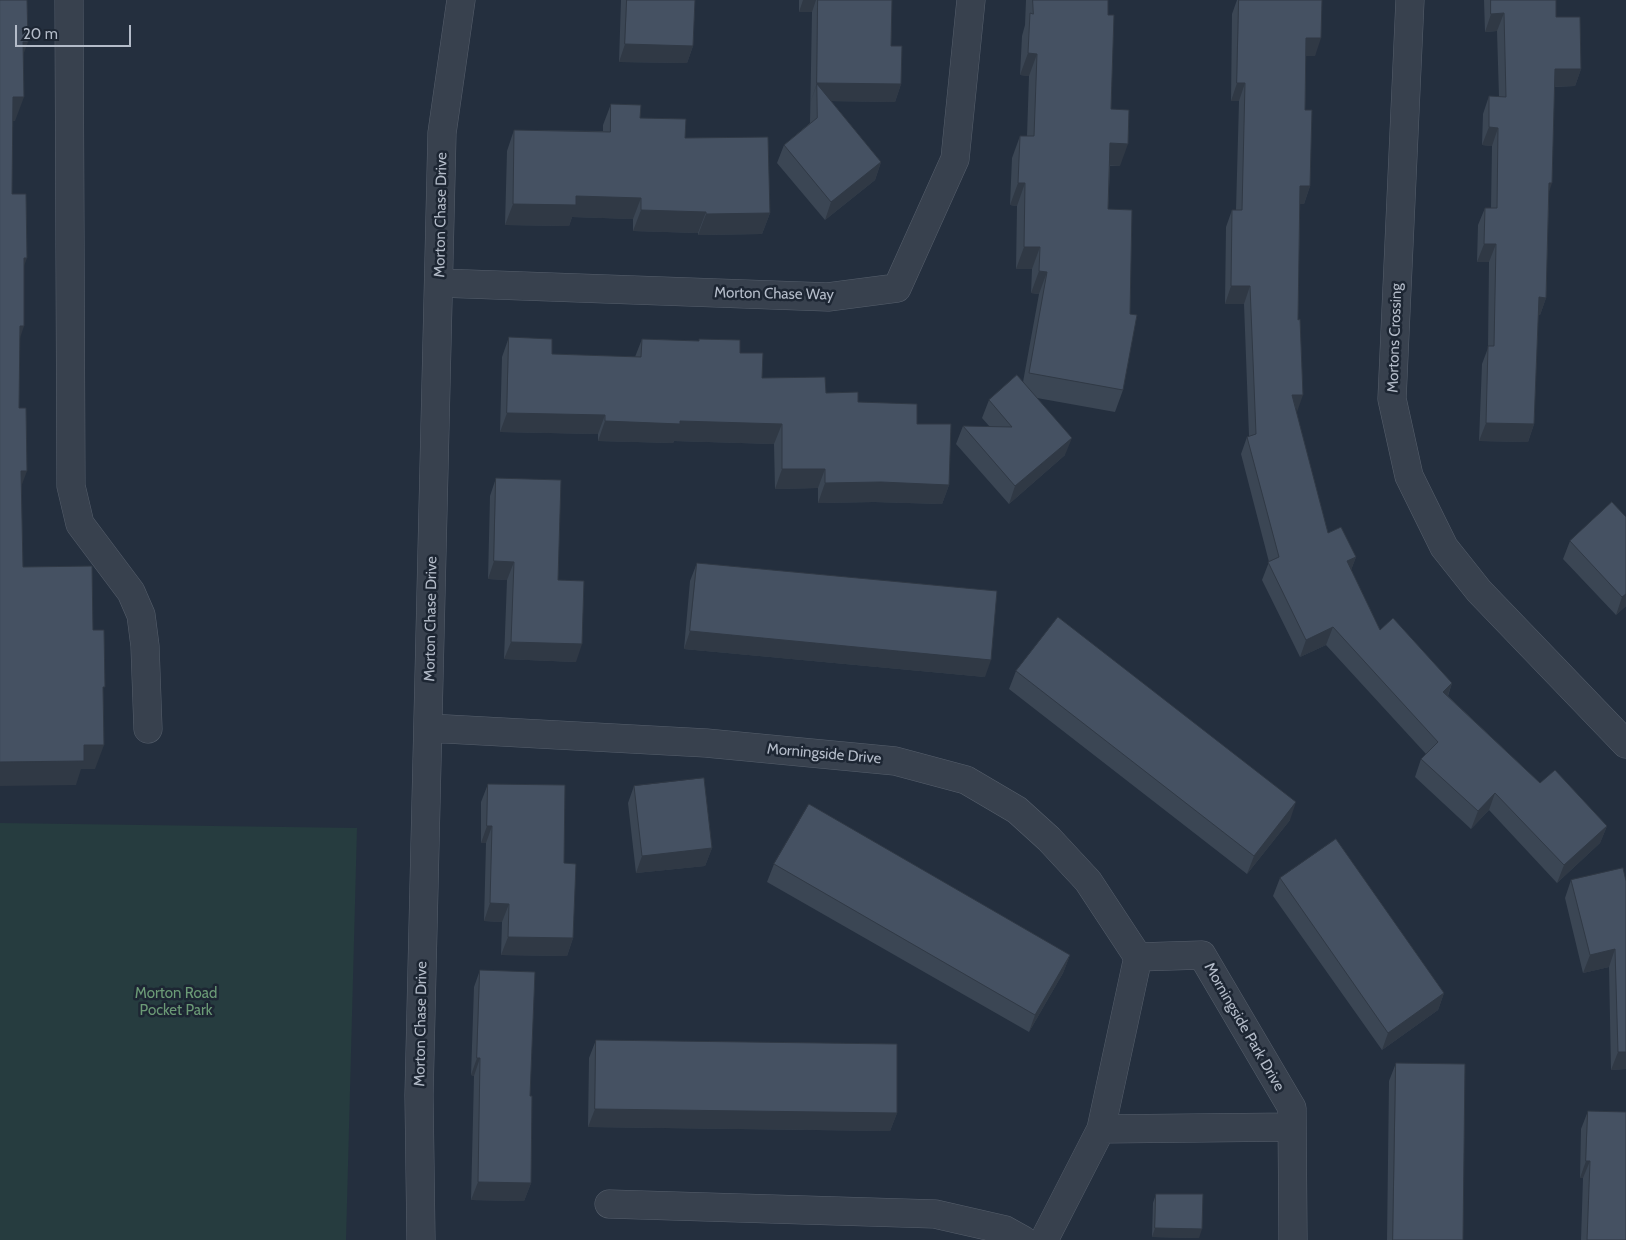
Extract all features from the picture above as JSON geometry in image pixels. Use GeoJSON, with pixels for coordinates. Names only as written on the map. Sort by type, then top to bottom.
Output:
{"type":"FeatureCollection","features":[{"type":"Feature","properties":{"kind":"street"},"geometry":{"type":"LineString","coordinates":[[69,0],[71,486],[80,524],[131,592],[141,615],[145,646],[148,729]]}},
{"type":"Feature","properties":{"kind":"street","name":"Morton Chase Drive"},"geometry":{"type":"LineString","coordinates":[[421,1240],[419,1095],[440,283],[442,133],[461,0]]}},
{"type":"Feature","properties":{"kind":"street","name":"Morton Chase Way"},"geometry":{"type":"LineString","coordinates":[[440,283],[828,297],[897,288],[955,159],[970,0]]}},
{"type":"Feature","properties":{"kind":"street","name":"Mortons Crossing"},"geometry":{"type":"LineString","coordinates":[[1410,0],[1392,399],[1408,476],[1444,547],[1479,591],[1624,738]]}},
{"type":"Feature","properties":{"kind":"street","name":"Morningside Drive"},"geometry":{"type":"LineString","coordinates":[[428,728],[706,743],[875,759],[895,761],[966,780],[1017,810],[1049,839],[1088,881],[1138,957]]}},
{"type":"Feature","properties":{"kind":"street","name":"Morningside Park Drive"},"geometry":{"type":"LineString","coordinates":[[1138,957],[1202,954],[1292,1108],[1293,1240]]}},
{"type":"Feature","properties":{"kind":"street"},"geometry":{"type":"LineString","coordinates":[[1044,1240],[1101,1129],[1138,957]]}},
{"type":"Feature","properties":{"kind":"street"},"geometry":{"type":"LineString","coordinates":[[1101,1129],[1292,1128]]}},
{"type":"Feature","properties":{"kind":"street"},"geometry":{"type":"LineString","coordinates":[[609,1204],[935,1214],[1005,1230],[1024,1240]]}},
{"type":"Feature","properties":{"kind":"green space","name":"Morton Road Pocket Park"},"geometry":{"type":"Polygon","coordinates":[[[0,823],[357,828],[346,1240],[0,1240],[0,823]]]}},
{"type":"Feature","properties":{"kind":"building"},"geometry":{"type":"Polygon","coordinates":[[[0,0],[27,0],[28,42],[23,42],[24,97],[13,97],[12,194],[26,194],[27,258],[24,258],[24,326],[20,326],[19,408],[26,408],[27,471],[21,471],[23,567],[92,566],[93,630],[104,630],[104,745],[84,745],[84,761],[0,762],[0,0]]]}},
{"type":"Feature","properties":{"kind":"building"},"geometry":{"type":"Polygon","coordinates":[[[627,0],[695,0],[693,46],[625,44],[627,0]]]}},
{"type":"Feature","properties":{"kind":"building"},"geometry":{"type":"Polygon","coordinates":[[[818,0],[892,0],[891,46],[902,46],[901,84],[817,83],[818,0]]]}},
{"type":"Feature","properties":{"kind":"building"},"geometry":{"type":"Polygon","coordinates":[[[1033,0],[1108,0],[1108,15],[1114,15],[1111,109],[1129,110],[1128,144],[1110,143],[1108,209],[1132,210],[1130,314],[1137,315],[1123,390],[1029,373],[1047,272],[1039,271],[1040,247],[1024,247],[1025,183],[1018,183],[1020,136],[1034,136],[1037,54],[1028,53],[1030,13],[1033,14],[1033,0]]]}},
{"type":"Feature","properties":{"kind":"building"},"geometry":{"type":"Polygon","coordinates":[[[1239,0],[1322,0],[1321,38],[1306,38],[1305,110],[1312,110],[1310,186],[1300,186],[1298,320],[1300,319],[1303,395],[1292,395],[1328,533],[1341,527],[1356,557],[1347,561],[1380,630],[1393,618],[1452,683],[1443,692],[1540,783],[1555,770],[1607,826],[1564,865],[1495,793],[1478,811],[1421,759],[1438,742],[1333,627],[1306,640],[1268,562],[1279,557],[1247,437],[1256,434],[1250,286],[1231,286],[1232,210],[1242,210],[1245,83],[1237,83],[1239,0]]]}},
{"type":"Feature","properties":{"kind":"building"},"geometry":{"type":"Polygon","coordinates":[[[1491,0],[1556,0],[1556,17],[1580,17],[1581,69],[1555,69],[1552,183],[1549,183],[1546,298],[1539,297],[1534,424],[1486,423],[1488,346],[1494,346],[1496,244],[1484,244],[1485,208],[1497,208],[1498,128],[1489,127],[1489,96],[1506,97],[1504,13],[1491,14],[1491,0]]]}},
{"type":"Feature","properties":{"kind":"building"},"geometry":{"type":"Polygon","coordinates":[[[817,84],[881,162],[831,202],[784,145],[817,118],[817,84]]]}},
{"type":"Feature","properties":{"kind":"building"},"geometry":{"type":"Polygon","coordinates":[[[611,104],[641,105],[640,118],[686,119],[685,138],[768,137],[770,213],[706,214],[706,212],[641,210],[641,198],[576,196],[576,205],[513,204],[514,130],[610,132],[611,104]]]}},
{"type":"Feature","properties":{"kind":"building"},"geometry":{"type":"Polygon","coordinates":[[[509,337],[552,339],[552,354],[641,357],[642,339],[740,340],[740,353],[763,353],[762,378],[825,377],[826,393],[858,392],[858,402],[917,404],[917,424],[951,424],[949,485],[881,482],[825,483],[825,469],[782,469],[782,424],[680,421],[680,424],[605,421],[605,415],[507,413],[509,337]]]}},
{"type":"Feature","properties":{"kind":"building"},"geometry":{"type":"Polygon","coordinates":[[[1017,375],[1072,438],[1015,486],[963,426],[1012,427],[989,400],[1017,375]]]}},
{"type":"Feature","properties":{"kind":"building"},"geometry":{"type":"Polygon","coordinates":[[[496,478],[561,480],[558,580],[584,581],[582,644],[511,642],[514,562],[494,561],[496,478]]]}},
{"type":"Feature","properties":{"kind":"building"},"geometry":{"type":"Polygon","coordinates":[[[1612,502],[1626,517],[1626,594],[1622,597],[1570,541],[1612,502]]]}},
{"type":"Feature","properties":{"kind":"building"},"geometry":{"type":"Polygon","coordinates":[[[697,563],[997,591],[991,660],[690,631],[697,563]]]}},
{"type":"Feature","properties":{"kind":"building"},"geometry":{"type":"Polygon","coordinates":[[[1058,617],[1296,802],[1254,856],[1016,671],[1058,617]]]}},
{"type":"Feature","properties":{"kind":"building"},"geometry":{"type":"Polygon","coordinates":[[[704,778],[712,848],[642,856],[634,786],[704,778]]]}},
{"type":"Feature","properties":{"kind":"building"},"geometry":{"type":"Polygon","coordinates":[[[488,784],[565,785],[564,863],[576,864],[573,938],[508,937],[509,904],[490,903],[492,826],[487,826],[488,784]]]}},
{"type":"Feature","properties":{"kind":"building"},"geometry":{"type":"Polygon","coordinates":[[[809,804],[1070,955],[1035,1015],[774,864],[809,804]]]}},
{"type":"Feature","properties":{"kind":"building"},"geometry":{"type":"Polygon","coordinates":[[[1336,839],[1444,993],[1388,1033],[1280,878],[1336,839]]]}},
{"type":"Feature","properties":{"kind":"building"},"geometry":{"type":"Polygon","coordinates":[[[1623,868],[1626,881],[1626,1052],[1618,1052],[1615,949],[1590,955],[1571,880],[1623,868]]]}},
{"type":"Feature","properties":{"kind":"building"},"geometry":{"type":"Polygon","coordinates":[[[480,970],[535,972],[530,1096],[532,1096],[531,1183],[478,1182],[480,1058],[477,1058],[480,970]]]}},
{"type":"Feature","properties":{"kind":"building"},"geometry":{"type":"Polygon","coordinates":[[[596,1040],[897,1044],[897,1113],[595,1109],[596,1040]]]}},
{"type":"Feature","properties":{"kind":"building"},"geometry":{"type":"Polygon","coordinates":[[[1396,1063],[1465,1064],[1463,1240],[1393,1240],[1396,1063]]]}},
{"type":"Feature","properties":{"kind":"building"},"geometry":{"type":"Polygon","coordinates":[[[1588,1111],[1626,1112],[1626,1240],[1587,1240],[1590,1161],[1586,1161],[1588,1111]]]}},
{"type":"Feature","properties":{"kind":"building"},"geometry":{"type":"Polygon","coordinates":[[[1156,1194],[1203,1194],[1202,1229],[1155,1228],[1156,1194]]]}}]}
